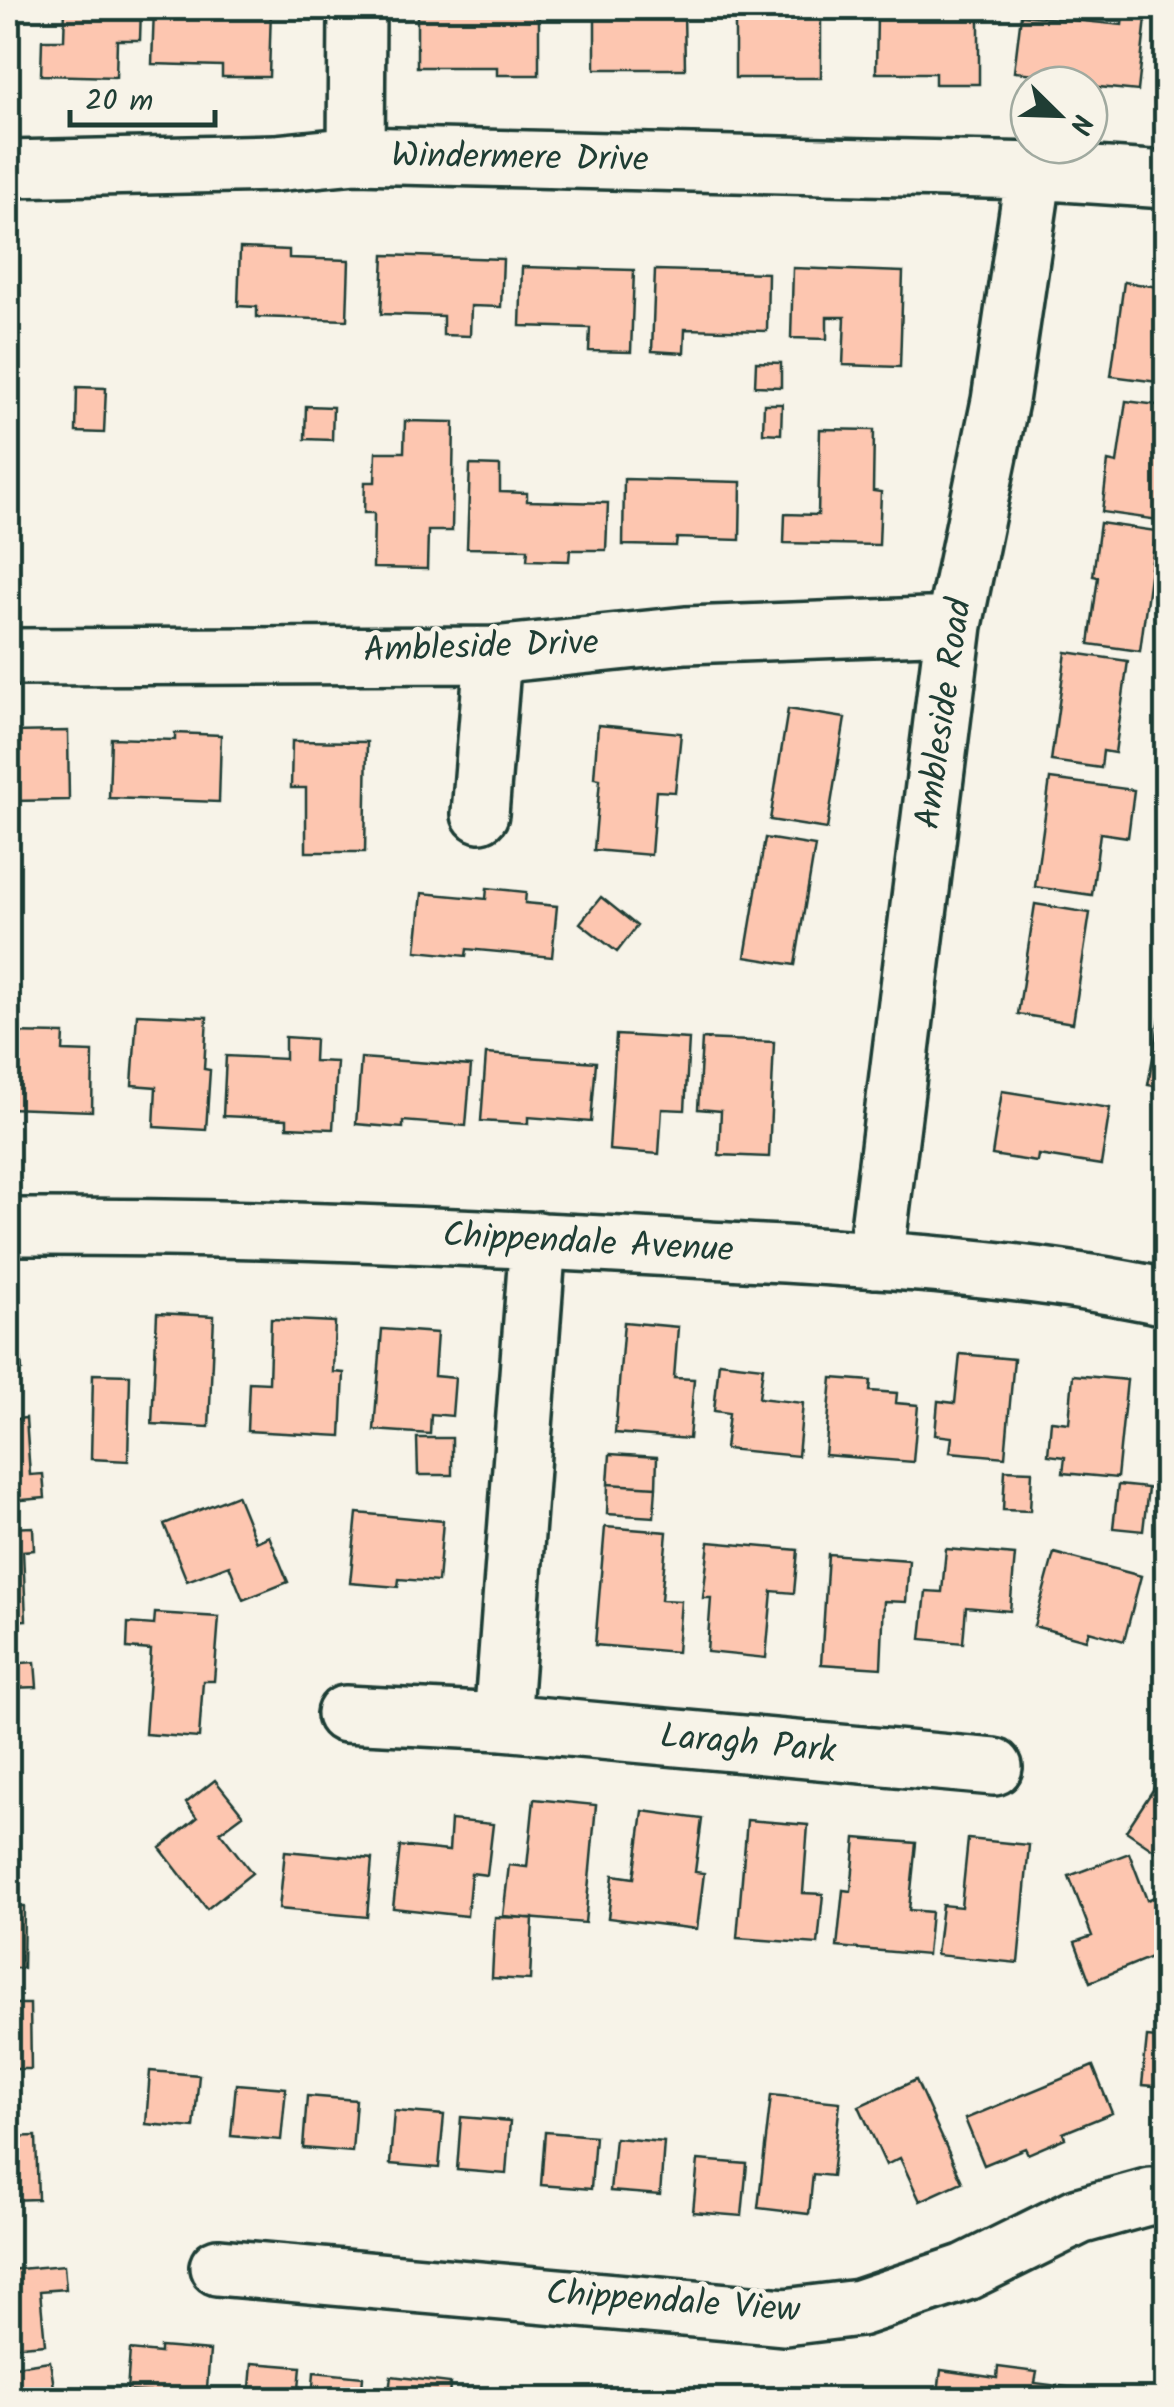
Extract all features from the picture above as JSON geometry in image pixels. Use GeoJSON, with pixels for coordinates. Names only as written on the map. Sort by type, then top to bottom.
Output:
{"type":"FeatureCollection","features":[{"type":"Feature","properties":{"kind":"street"},"geometry":{"type":"LineString","coordinates":[[356,155],[357,8]]}},
{"type":"Feature","properties":{"kind":"street","name":"Windermere Drive"},"geometry":{"type":"LineString","coordinates":[[8,169],[275,163],[356,155],[1034,171],[1166,180]]}},
{"type":"Feature","properties":{"kind":"street","name":"Ambleside Road"},"geometry":{"type":"LineString","coordinates":[[875,1260],[954,625],[1000,401],[1034,171]]}},
{"type":"Feature","properties":{"kind":"street","name":"Ambleside Drive"},"geometry":{"type":"LineString","coordinates":[[8,657],[493,655],[686,635],[954,625]]}},
{"type":"Feature","properties":{"kind":"street"},"geometry":{"type":"LineString","coordinates":[[480,814],[493,655]]}},
{"type":"Feature","properties":{"kind":"street","name":"Chippendale Avenue"},"geometry":{"type":"LineString","coordinates":[[8,1227],[538,1240],[875,1260],[1092,1281],[1166,1296]]}},
{"type":"Feature","properties":{"kind":"street"},"geometry":{"type":"LineString","coordinates":[[502,1722],[538,1240]]}},
{"type":"Feature","properties":{"kind":"street","name":"Laragh Park"},"geometry":{"type":"LineString","coordinates":[[346,1714],[502,1722],[994,1768]]}},
{"type":"Feature","properties":{"kind":"street","name":"Chippendale View"},"geometry":{"type":"LineString","coordinates":[[218,2266],[785,2316],[859,2308],[966,2272],[1079,2216],[1151,2196],[1166,2199]]}},
{"type":"Feature","properties":{"kind":"building"},"geometry":{"type":"Polygon","coordinates":[[[65,8],[141,8],[140,40],[117,40],[116,77],[41,75],[42,40],[64,40],[65,8]]]}},
{"type":"Feature","properties":{"kind":"building"},"geometry":{"type":"Polygon","coordinates":[[[271,8],[269,77],[222,77],[222,66],[152,64],[154,9],[271,8]]]}},
{"type":"Feature","properties":{"kind":"building"},"geometry":{"type":"Polygon","coordinates":[[[417,8],[539,8],[539,75],[497,75],[497,67],[417,67],[417,8]]]}},
{"type":"Feature","properties":{"kind":"building"},"geometry":{"type":"Polygon","coordinates":[[[821,8],[821,78],[735,78],[735,11],[821,8]]]}},
{"type":"Feature","properties":{"kind":"building"},"geometry":{"type":"Polygon","coordinates":[[[684,10],[685,69],[595,69],[595,11],[684,10]]]}},
{"type":"Feature","properties":{"kind":"building"},"geometry":{"type":"Polygon","coordinates":[[[877,15],[979,16],[979,84],[935,84],[935,73],[876,73],[877,15]]]}},
{"type":"Feature","properties":{"kind":"building"},"geometry":{"type":"Polygon","coordinates":[[[1021,15],[1122,25],[1123,15],[1146,18],[1138,91],[1109,88],[1109,65],[1015,65],[1021,15]]]}},
{"type":"Feature","properties":{"kind":"building"},"geometry":{"type":"Polygon","coordinates":[[[240,248],[289,250],[289,258],[349,260],[347,320],[257,317],[257,307],[238,306],[240,248]]]}},
{"type":"Feature","properties":{"kind":"building"},"geometry":{"type":"Polygon","coordinates":[[[384,255],[503,259],[501,307],[471,306],[470,336],[443,335],[443,316],[381,314],[384,255]]]}},
{"type":"Feature","properties":{"kind":"building"},"geometry":{"type":"Polygon","coordinates":[[[522,267],[634,270],[631,352],[589,351],[590,328],[520,326],[522,267]]]}},
{"type":"Feature","properties":{"kind":"building"},"geometry":{"type":"Polygon","coordinates":[[[793,268],[903,272],[900,367],[843,365],[845,317],[827,317],[827,339],[791,338],[793,268]]]}},
{"type":"Feature","properties":{"kind":"building"},"geometry":{"type":"Polygon","coordinates":[[[655,270],[768,273],[767,331],[685,329],[684,353],[652,351],[655,270]]]}},
{"type":"Feature","properties":{"kind":"building"},"geometry":{"type":"Polygon","coordinates":[[[1124,282],[1166,288],[1166,383],[1111,376],[1124,282]]]}},
{"type":"Feature","properties":{"kind":"building"},"geometry":{"type":"Polygon","coordinates":[[[756,362],[781,363],[781,387],[755,386],[756,362]]]}},
{"type":"Feature","properties":{"kind":"building"},"geometry":{"type":"Polygon","coordinates":[[[77,387],[106,388],[104,433],[76,432],[77,387]]]}},
{"type":"Feature","properties":{"kind":"building"},"geometry":{"type":"Polygon","coordinates":[[[1126,401],[1166,406],[1166,521],[1102,512],[1108,461],[1117,463],[1126,401]]]}},
{"type":"Feature","properties":{"kind":"building"},"geometry":{"type":"Polygon","coordinates":[[[764,404],[782,404],[781,434],[763,433],[764,404]]]}},
{"type":"Feature","properties":{"kind":"building"},"geometry":{"type":"Polygon","coordinates":[[[306,406],[333,407],[332,440],[305,439],[306,406]]]}},
{"type":"Feature","properties":{"kind":"building"},"geometry":{"type":"Polygon","coordinates":[[[405,421],[454,422],[452,531],[428,531],[427,569],[373,568],[374,513],[364,513],[365,482],[375,482],[376,452],[404,452],[405,421]]]}},
{"type":"Feature","properties":{"kind":"building"},"geometry":{"type":"Polygon","coordinates":[[[820,429],[874,430],[873,491],[881,492],[879,545],[784,543],[785,514],[818,515],[820,429]]]}},
{"type":"Feature","properties":{"kind":"building"},"geometry":{"type":"Polygon","coordinates":[[[470,465],[500,466],[500,492],[527,493],[527,501],[608,503],[606,550],[570,550],[569,561],[527,560],[528,549],[467,548],[470,465]]]}},
{"type":"Feature","properties":{"kind":"building"},"geometry":{"type":"Polygon","coordinates":[[[624,479],[741,482],[740,540],[677,538],[676,546],[623,545],[624,479]]]}},
{"type":"Feature","properties":{"kind":"building"},"geometry":{"type":"Polygon","coordinates":[[[1100,523],[1156,531],[1140,651],[1089,644],[1100,523]]]}},
{"type":"Feature","properties":{"kind":"building"},"geometry":{"type":"Polygon","coordinates":[[[1066,652],[1128,661],[1115,753],[1103,751],[1101,768],[1051,761],[1066,652]]]}},
{"type":"Feature","properties":{"kind":"building"},"geometry":{"type":"Polygon","coordinates":[[[788,709],[845,718],[827,829],[770,820],[788,709]]]}},
{"type":"Feature","properties":{"kind":"building"},"geometry":{"type":"Polygon","coordinates":[[[598,725],[681,733],[675,792],[656,791],[651,855],[594,850],[600,779],[594,778],[598,725]]]}},
{"type":"Feature","properties":{"kind":"building"},"geometry":{"type":"Polygon","coordinates":[[[68,731],[69,800],[11,801],[12,821],[8,821],[8,732],[68,731]]]}},
{"type":"Feature","properties":{"kind":"building"},"geometry":{"type":"Polygon","coordinates":[[[175,733],[221,735],[219,802],[109,798],[111,738],[175,740],[175,733]]]}},
{"type":"Feature","properties":{"kind":"building"},"geometry":{"type":"Polygon","coordinates":[[[292,741],[367,742],[365,852],[306,852],[306,788],[291,788],[292,741]]]}},
{"type":"Feature","properties":{"kind":"building"},"geometry":{"type":"Polygon","coordinates":[[[1050,779],[1134,790],[1128,837],[1100,833],[1092,895],[1035,887],[1050,779]]]}},
{"type":"Feature","properties":{"kind":"building"},"geometry":{"type":"Polygon","coordinates":[[[765,838],[815,846],[795,965],[745,957],[765,838]]]}},
{"type":"Feature","properties":{"kind":"building"},"geometry":{"type":"Polygon","coordinates":[[[487,888],[526,892],[525,903],[557,906],[552,957],[467,949],[466,956],[416,951],[422,893],[486,899],[487,888]]]}},
{"type":"Feature","properties":{"kind":"building"},"geometry":{"type":"Polygon","coordinates":[[[601,897],[637,926],[617,952],[580,923],[601,897]]]}},
{"type":"Feature","properties":{"kind":"building"},"geometry":{"type":"Polygon","coordinates":[[[1035,904],[1090,913],[1073,1023],[1018,1014],[1035,904]]]}},
{"type":"Feature","properties":{"kind":"building"},"geometry":{"type":"Polygon","coordinates":[[[137,1014],[207,1017],[204,1069],[210,1070],[206,1130],[154,1127],[156,1087],[132,1085],[137,1014]]]}},
{"type":"Feature","properties":{"kind":"building"},"geometry":{"type":"Polygon","coordinates":[[[1160,1018],[1166,1019],[1166,1088],[1148,1085],[1160,1018]]]}},
{"type":"Feature","properties":{"kind":"building"},"geometry":{"type":"Polygon","coordinates":[[[8,1033],[64,1034],[63,1051],[93,1052],[92,1111],[8,1108],[8,1033]]]}},
{"type":"Feature","properties":{"kind":"building"},"geometry":{"type":"Polygon","coordinates":[[[616,1035],[689,1039],[685,1110],[662,1109],[659,1154],[609,1150],[616,1035]]]}},
{"type":"Feature","properties":{"kind":"building"},"geometry":{"type":"Polygon","coordinates":[[[285,1037],[315,1039],[314,1061],[337,1062],[333,1129],[287,1127],[287,1119],[223,1116],[226,1056],[285,1059],[285,1037]]]}},
{"type":"Feature","properties":{"kind":"building"},"geometry":{"type":"Polygon","coordinates":[[[702,1039],[774,1042],[769,1157],[719,1155],[721,1111],[698,1109],[702,1039]]]}},
{"type":"Feature","properties":{"kind":"building"},"geometry":{"type":"Polygon","coordinates":[[[486,1054],[596,1062],[591,1122],[528,1117],[528,1124],[481,1121],[486,1054]]]}},
{"type":"Feature","properties":{"kind":"building"},"geometry":{"type":"Polygon","coordinates":[[[361,1058],[471,1066],[466,1126],[403,1121],[403,1128],[356,1124],[361,1058]]]}},
{"type":"Feature","properties":{"kind":"building"},"geometry":{"type":"Polygon","coordinates":[[[1002,1091],[1110,1108],[1101,1165],[1038,1155],[1037,1162],[992,1155],[1002,1091]]]}},
{"type":"Feature","properties":{"kind":"building"},"geometry":{"type":"Polygon","coordinates":[[[16,1297],[22,1370],[8,1371],[8,1298],[16,1297]]]}},
{"type":"Feature","properties":{"kind":"building"},"geometry":{"type":"Polygon","coordinates":[[[157,1313],[214,1316],[209,1427],[152,1424],[157,1313]]]}},
{"type":"Feature","properties":{"kind":"building"},"geometry":{"type":"Polygon","coordinates":[[[271,1319],[335,1322],[333,1372],[344,1373],[341,1436],[247,1431],[249,1382],[269,1383],[271,1319]]]}},
{"type":"Feature","properties":{"kind":"building"},"geometry":{"type":"Polygon","coordinates":[[[624,1322],[678,1327],[674,1378],[694,1379],[689,1439],[615,1433],[624,1322]]]}},
{"type":"Feature","properties":{"kind":"building"},"geometry":{"type":"Polygon","coordinates":[[[382,1329],[437,1333],[434,1376],[455,1378],[452,1416],[431,1414],[430,1434],[374,1430],[382,1329]]]}},
{"type":"Feature","properties":{"kind":"building"},"geometry":{"type":"Polygon","coordinates":[[[960,1354],[1014,1359],[1005,1457],[950,1452],[952,1437],[935,1435],[938,1401],[955,1403],[960,1354]]]}},
{"type":"Feature","properties":{"kind":"building"},"geometry":{"type":"Polygon","coordinates":[[[719,1362],[763,1367],[759,1398],[803,1403],[798,1456],[725,1449],[729,1413],[714,1411],[719,1362]]]}},
{"type":"Feature","properties":{"kind":"building"},"geometry":{"type":"Polygon","coordinates":[[[93,1374],[130,1375],[128,1461],[91,1459],[93,1374]]]}},
{"type":"Feature","properties":{"kind":"building"},"geometry":{"type":"Polygon","coordinates":[[[1073,1375],[1127,1380],[1117,1478],[1063,1473],[1065,1457],[1048,1455],[1051,1421],[1069,1423],[1073,1375]]]}},
{"type":"Feature","properties":{"kind":"building"},"geometry":{"type":"Polygon","coordinates":[[[832,1378],[871,1381],[870,1391],[897,1393],[896,1403],[918,1405],[913,1462],[825,1455],[832,1378]]]}},
{"type":"Feature","properties":{"kind":"building"},"geometry":{"type":"Polygon","coordinates":[[[26,1418],[30,1475],[43,1474],[45,1498],[11,1501],[8,1420],[26,1418]]]}},
{"type":"Feature","properties":{"kind":"building"},"geometry":{"type":"Polygon","coordinates":[[[417,1438],[452,1438],[452,1475],[418,1475],[417,1438]]]}},
{"type":"Feature","properties":{"kind":"building"},"geometry":{"type":"Polygon","coordinates":[[[610,1454],[657,1457],[656,1487],[608,1484],[610,1454]]]}},
{"type":"Feature","properties":{"kind":"building"},"geometry":{"type":"Polygon","coordinates":[[[1005,1470],[1032,1471],[1030,1511],[1003,1510],[1005,1470]]]}},
{"type":"Feature","properties":{"kind":"building"},"geometry":{"type":"Polygon","coordinates":[[[608,1484],[656,1487],[654,1517],[607,1514],[608,1484]]]}},
{"type":"Feature","properties":{"kind":"building"},"geometry":{"type":"Polygon","coordinates":[[[1118,1485],[1148,1488],[1143,1531],[1113,1528],[1118,1485]]]}},
{"type":"Feature","properties":{"kind":"building"},"geometry":{"type":"Polygon","coordinates":[[[237,1495],[256,1542],[269,1536],[288,1582],[243,1600],[229,1565],[187,1581],[164,1524],[237,1495]]]}},
{"type":"Feature","properties":{"kind":"building"},"geometry":{"type":"Polygon","coordinates":[[[357,1513],[443,1521],[438,1582],[399,1579],[398,1587],[350,1583],[357,1513]]]}},
{"type":"Feature","properties":{"kind":"building"},"geometry":{"type":"Polygon","coordinates":[[[33,1527],[34,1550],[23,1551],[26,1620],[8,1621],[8,1528],[33,1527]]]}},
{"type":"Feature","properties":{"kind":"building"},"geometry":{"type":"Polygon","coordinates":[[[605,1527],[667,1532],[661,1600],[681,1601],[677,1652],[595,1645],[605,1527]]]}},
{"type":"Feature","properties":{"kind":"building"},"geometry":{"type":"Polygon","coordinates":[[[709,1542],[798,1550],[794,1593],[772,1591],[766,1658],[707,1652],[711,1598],[703,1598],[709,1542]]]}},
{"type":"Feature","properties":{"kind":"building"},"geometry":{"type":"Polygon","coordinates":[[[946,1549],[1015,1555],[1010,1611],[966,1607],[963,1643],[921,1639],[926,1591],[942,1592],[946,1549]]]}},
{"type":"Feature","properties":{"kind":"building"},"geometry":{"type":"Polygon","coordinates":[[[1054,1553],[1141,1576],[1124,1641],[1089,1631],[1086,1640],[1034,1626],[1054,1553]]]}},
{"type":"Feature","properties":{"kind":"building"},"geometry":{"type":"Polygon","coordinates":[[[828,1554],[909,1560],[906,1602],[884,1601],[881,1668],[821,1664],[828,1554]]]}},
{"type":"Feature","properties":{"kind":"building"},"geometry":{"type":"Polygon","coordinates":[[[155,1613],[219,1617],[214,1681],[203,1681],[199,1738],[145,1734],[151,1650],[127,1648],[128,1623],[154,1625],[155,1613]]]}},
{"type":"Feature","properties":{"kind":"building"},"geometry":{"type":"Polygon","coordinates":[[[8,1654],[9,1664],[35,1662],[37,1687],[10,1688],[12,1734],[8,1734],[8,1654]]]}},
{"type":"Feature","properties":{"kind":"building"},"geometry":{"type":"Polygon","coordinates":[[[8,1767],[14,1767],[16,1842],[8,1842],[8,1767]]]}},
{"type":"Feature","properties":{"kind":"building"},"geometry":{"type":"Polygon","coordinates":[[[1166,1770],[1166,1858],[1126,1831],[1166,1770]]]}},
{"type":"Feature","properties":{"kind":"building"},"geometry":{"type":"Polygon","coordinates":[[[215,1780],[243,1815],[220,1832],[252,1873],[207,1909],[160,1848],[197,1818],[186,1803],[215,1780]]]}},
{"type":"Feature","properties":{"kind":"building"},"geometry":{"type":"Polygon","coordinates":[[[534,1799],[596,1805],[585,1923],[503,1916],[509,1865],[527,1867],[534,1799]]]}},
{"type":"Feature","properties":{"kind":"building"},"geometry":{"type":"Polygon","coordinates":[[[643,1811],[702,1819],[695,1872],[704,1873],[697,1929],[608,1918],[613,1875],[634,1878],[643,1811]]]}},
{"type":"Feature","properties":{"kind":"building"},"geometry":{"type":"Polygon","coordinates":[[[451,1820],[493,1824],[487,1875],[471,1873],[467,1916],[393,1908],[400,1846],[449,1851],[451,1820]]]}},
{"type":"Feature","properties":{"kind":"building"},"geometry":{"type":"Polygon","coordinates":[[[747,1820],[808,1825],[803,1893],[823,1894],[818,1944],[737,1938],[747,1820]]]}},
{"type":"Feature","properties":{"kind":"building"},"geometry":{"type":"Polygon","coordinates":[[[856,1838],[916,1843],[909,1910],[931,1912],[927,1955],[837,1947],[843,1890],[851,1891],[856,1838]]]}},
{"type":"Feature","properties":{"kind":"building"},"geometry":{"type":"Polygon","coordinates":[[[968,1839],[1029,1845],[1018,1963],[936,1955],[942,1905],[961,1907],[968,1839]]]}},
{"type":"Feature","properties":{"kind":"building"},"geometry":{"type":"Polygon","coordinates":[[[285,1851],[372,1859],[367,1917],[279,1909],[285,1851]]]}},
{"type":"Feature","properties":{"kind":"building"},"geometry":{"type":"Polygon","coordinates":[[[1129,1853],[1147,1900],[1157,1896],[1166,1921],[1166,1951],[1090,1982],[1075,1942],[1092,1936],[1069,1876],[1129,1853]]]}},
{"type":"Feature","properties":{"kind":"building"},"geometry":{"type":"Polygon","coordinates":[[[8,1906],[24,1906],[23,1968],[8,1968],[8,1906]]]}},
{"type":"Feature","properties":{"kind":"building"},"geometry":{"type":"Polygon","coordinates":[[[495,1917],[533,1918],[530,1980],[492,1978],[495,1917]]]}},
{"type":"Feature","properties":{"kind":"building"},"geometry":{"type":"Polygon","coordinates":[[[8,2004],[30,2004],[31,2069],[8,2069],[8,2004]]]}},
{"type":"Feature","properties":{"kind":"building"},"geometry":{"type":"Polygon","coordinates":[[[1147,2037],[1166,2039],[1166,2087],[1142,2085],[1147,2037]]]}},
{"type":"Feature","properties":{"kind":"building"},"geometry":{"type":"Polygon","coordinates":[[[1093,2066],[1112,2113],[1063,2133],[1065,2138],[1028,2154],[1025,2148],[984,2165],[965,2119],[1093,2066]]]}},
{"type":"Feature","properties":{"kind":"building"},"geometry":{"type":"Polygon","coordinates":[[[150,2071],[199,2075],[194,2128],[146,2124],[150,2071]]]}},
{"type":"Feature","properties":{"kind":"building"},"geometry":{"type":"Polygon","coordinates":[[[916,2080],[962,2182],[920,2201],[900,2158],[886,2165],[859,2106],[916,2080]]]}},
{"type":"Feature","properties":{"kind":"building"},"geometry":{"type":"Polygon","coordinates":[[[236,2084],[286,2088],[281,2140],[231,2136],[236,2084]]]}},
{"type":"Feature","properties":{"kind":"building"},"geometry":{"type":"Polygon","coordinates":[[[771,2095],[840,2102],[832,2176],[813,2174],[809,2214],[758,2208],[771,2095]]]}},
{"type":"Feature","properties":{"kind":"building"},"geometry":{"type":"Polygon","coordinates":[[[307,2096],[356,2100],[352,2152],[303,2148],[307,2096]]]}},
{"type":"Feature","properties":{"kind":"building"},"geometry":{"type":"Polygon","coordinates":[[[394,2111],[444,2115],[439,2168],[390,2164],[394,2111]]]}},
{"type":"Feature","properties":{"kind":"building"},"geometry":{"type":"Polygon","coordinates":[[[461,2117],[510,2121],[506,2174],[457,2170],[461,2117]]]}},
{"type":"Feature","properties":{"kind":"building"},"geometry":{"type":"Polygon","coordinates":[[[545,2132],[595,2136],[591,2189],[541,2185],[545,2132]]]}},
{"type":"Feature","properties":{"kind":"building"},"geometry":{"type":"Polygon","coordinates":[[[36,2136],[38,2199],[8,2200],[8,2137],[36,2136]]]}},
{"type":"Feature","properties":{"kind":"building"},"geometry":{"type":"Polygon","coordinates":[[[615,2138],[664,2142],[660,2195],[610,2191],[615,2138]]]}},
{"type":"Feature","properties":{"kind":"building"},"geometry":{"type":"Polygon","coordinates":[[[698,2160],[747,2164],[742,2216],[693,2212],[698,2160]]]}},
{"type":"Feature","properties":{"kind":"building"},"geometry":{"type":"Polygon","coordinates":[[[64,2265],[66,2289],[40,2291],[45,2344],[8,2347],[8,2270],[64,2265]]]}},
{"type":"Feature","properties":{"kind":"building"},"geometry":{"type":"Polygon","coordinates":[[[160,2347],[210,2351],[206,2400],[156,2400],[157,2393],[127,2391],[130,2350],[160,2353],[160,2347]]]}},
{"type":"Feature","properties":{"kind":"building"},"geometry":{"type":"Polygon","coordinates":[[[50,2361],[56,2400],[8,2400],[8,2367],[50,2361]]]}},
{"type":"Feature","properties":{"kind":"building"},"geometry":{"type":"Polygon","coordinates":[[[252,2363],[301,2367],[298,2400],[249,2400],[252,2363]]]}},
{"type":"Feature","properties":{"kind":"building"},"geometry":{"type":"Polygon","coordinates":[[[998,2367],[1037,2372],[1035,2383],[1075,2388],[1074,2400],[937,2400],[941,2370],[997,2378],[998,2367]]]}},
{"type":"Feature","properties":{"kind":"building"},"geometry":{"type":"Polygon","coordinates":[[[314,2372],[363,2377],[361,2400],[312,2400],[314,2372]]]}},
{"type":"Feature","properties":{"kind":"building"},"geometry":{"type":"Polygon","coordinates":[[[391,2376],[450,2383],[449,2400],[388,2400],[391,2376]]]}},
{"type":"Feature","properties":{"kind":"building"},"geometry":{"type":"Polygon","coordinates":[[[467,2389],[516,2394],[516,2400],[466,2400],[467,2389]]]}},
{"type":"Feature","properties":{"kind":"building"},"geometry":{"type":"Polygon","coordinates":[[[627,2391],[676,2395],[676,2400],[626,2400],[627,2391]]]}}]}
